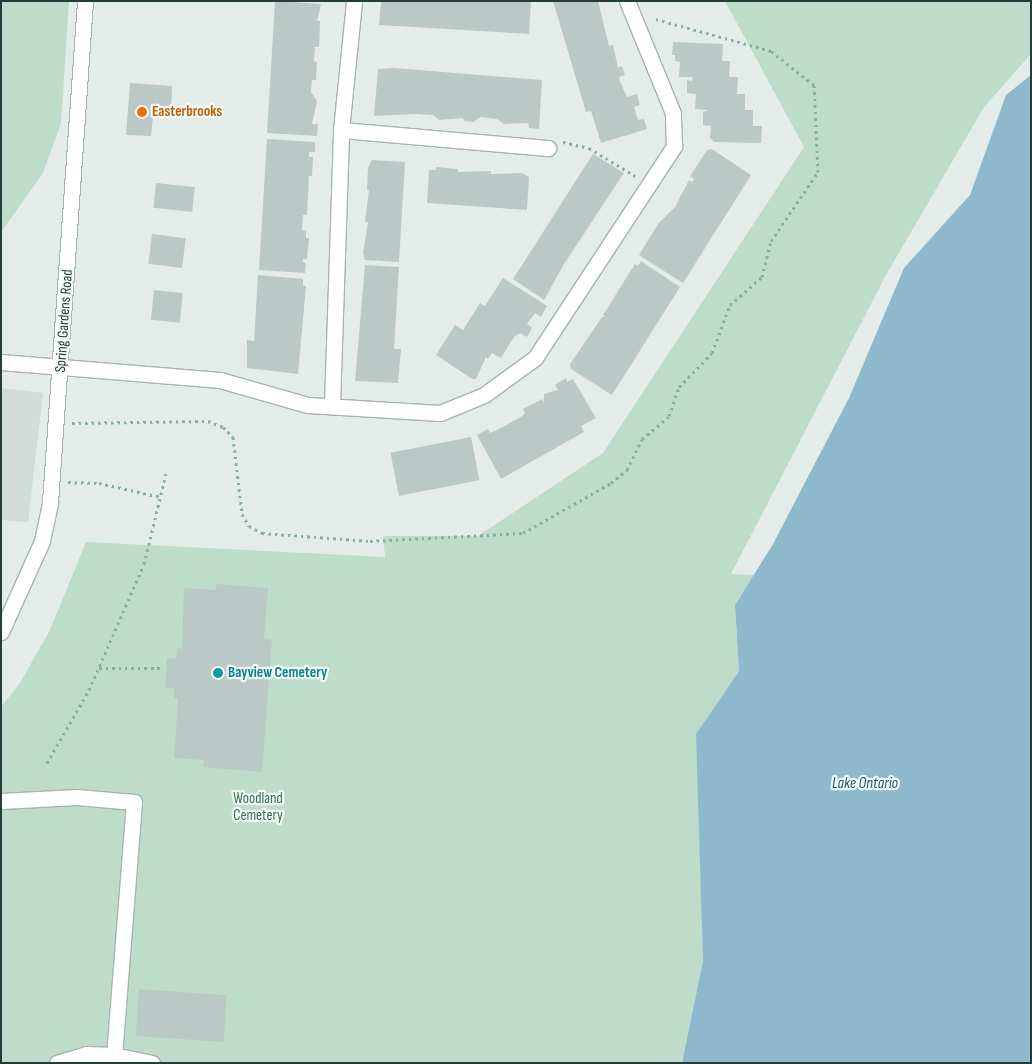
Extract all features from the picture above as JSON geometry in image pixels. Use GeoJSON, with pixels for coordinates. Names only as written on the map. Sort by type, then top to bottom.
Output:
{"type":"FeatureCollection","features":[{"type":"Feature","properties":{"kind":"street","name":"Spring Gardens Road"},"geometry":{"type":"LineString","coordinates":[[1,632],[42,541],[52,482],[85,1]]}},
{"type":"Feature","properties":{"kind":"street"},"geometry":{"type":"LineString","coordinates":[[332,405],[341,130],[354,1]]}},
{"type":"Feature","properties":{"kind":"street"},"geometry":{"type":"LineString","coordinates":[[1,362],[220,380],[308,405],[440,413],[484,395],[509,380],[536,358],[650,186],[674,146],[673,112],[627,1]]}},
{"type":"Feature","properties":{"kind":"street"},"geometry":{"type":"LineString","coordinates":[[341,130],[548,148]]}},
{"type":"Feature","properties":{"kind":"street"},"geometry":{"type":"LineString","coordinates":[[1,801],[77,797],[134,802],[114,1055]]}},
{"type":"Feature","properties":{"kind":"street"},"geometry":{"type":"LineString","coordinates":[[59,1062],[86,1054],[114,1055],[146,1062]]}},
{"type":"Feature","properties":{"kind":"path"},"geometry":{"type":"LineString","coordinates":[[548,148],[556,142],[590,148],[650,186]]}},
{"type":"Feature","properties":{"kind":"path"},"geometry":{"type":"LineString","coordinates":[[47,763],[99,668],[144,564],[166,474]]}},
{"type":"Feature","properties":{"kind":"path"},"geometry":{"type":"LineString","coordinates":[[52,482],[99,483],[160,498]]}},
{"type":"Feature","properties":{"kind":"path"},"geometry":{"type":"LineString","coordinates":[[99,668],[161,668]]}},
{"type":"Feature","properties":{"kind":"shaded area"},"geometry":{"type":"Polygon","coordinates":[[[1,388],[43,393],[28,522],[1,520],[1,388]]]}},
{"type":"Feature","properties":{"kind":"green space"},"geometry":{"type":"Polygon","coordinates":[[[1,1],[69,1],[61,123],[43,173],[1,232],[1,1]]]}},
{"type":"Feature","properties":{"kind":"green space","name":"Woodland Cemetery"},"geometry":{"type":"Polygon","coordinates":[[[725,1],[1031,1],[1031,54],[984,107],[886,275],[731,574],[754,575],[735,605],[739,671],[698,731],[703,961],[682,1063],[1,1063],[1,707],[20,683],[50,630],[86,542],[385,557],[383,536],[478,536],[603,453],[804,147],[725,1]]]}},
{"type":"Feature","properties":{"kind":"water","name":"Lake Ontario"},"geometry":{"type":"Polygon","coordinates":[[[1031,75],[1031,1063],[682,1063],[703,961],[696,734],[739,671],[735,605],[773,544],[849,398],[904,268],[970,195],[1006,95],[1031,75]]]}},
{"type":"Feature","properties":{"kind":"building"},"geometry":{"type":"Polygon","coordinates":[[[275,1],[321,4],[317,21],[320,21],[319,47],[315,47],[314,61],[317,62],[316,80],[312,80],[311,92],[317,101],[312,124],[318,124],[317,136],[267,133],[275,1]]]}},
{"type":"Feature","properties":{"kind":"building"},"geometry":{"type":"Polygon","coordinates":[[[381,1],[531,1],[529,34],[379,25],[381,1]]]}},
{"type":"Feature","properties":{"kind":"building"},"geometry":{"type":"Polygon","coordinates":[[[553,1],[598,1],[609,46],[613,45],[618,68],[622,66],[625,75],[619,77],[621,84],[627,97],[637,94],[640,105],[634,107],[638,120],[644,119],[647,129],[601,143],[591,111],[586,112],[553,1]]]}},
{"type":"Feature","properties":{"kind":"building"},"geometry":{"type":"Polygon","coordinates":[[[673,42],[723,44],[722,61],[730,61],[729,77],[738,77],[737,94],[745,94],[745,110],[753,110],[753,126],[762,126],[761,143],[714,142],[710,138],[711,126],[703,125],[703,112],[708,110],[695,109],[696,94],[687,93],[687,80],[692,81],[693,77],[679,77],[680,62],[675,61],[675,55],[672,55],[673,42]]]}},
{"type":"Feature","properties":{"kind":"building"},"geometry":{"type":"Polygon","coordinates":[[[394,68],[542,80],[539,129],[529,128],[528,123],[504,124],[497,119],[481,117],[473,122],[464,121],[463,118],[439,120],[433,115],[374,116],[378,69],[394,68]]]}},
{"type":"Feature","properties":{"kind":"building"},"geometry":{"type":"Polygon","coordinates":[[[130,83],[172,86],[171,109],[164,109],[164,117],[153,116],[151,136],[126,135],[130,83]]]}},
{"type":"Feature","properties":{"kind":"building"},"geometry":{"type":"Polygon","coordinates":[[[267,139],[315,142],[315,152],[309,152],[309,157],[313,157],[312,176],[309,176],[307,215],[303,215],[302,230],[306,231],[306,238],[309,238],[307,259],[303,259],[303,262],[306,263],[305,273],[259,270],[267,139]]]}},
{"type":"Feature","properties":{"kind":"building"},"geometry":{"type":"Polygon","coordinates":[[[712,149],[751,175],[683,283],[639,255],[658,224],[675,207],[689,180],[692,182],[694,179],[690,176],[707,150],[712,149]]]}},
{"type":"Feature","properties":{"kind":"building"},"geometry":{"type":"Polygon","coordinates":[[[593,154],[624,173],[564,264],[544,300],[513,279],[593,154]]]}},
{"type":"Feature","properties":{"kind":"building"},"geometry":{"type":"Polygon","coordinates":[[[372,160],[405,162],[399,262],[365,260],[363,253],[368,222],[365,222],[369,190],[367,190],[368,168],[372,160]]]}},
{"type":"Feature","properties":{"kind":"building"},"geometry":{"type":"Polygon","coordinates":[[[436,167],[458,169],[458,172],[491,171],[491,174],[522,173],[529,177],[527,210],[427,203],[429,170],[436,170],[436,167]]]}},
{"type":"Feature","properties":{"kind":"building"},"geometry":{"type":"Polygon","coordinates":[[[156,183],[195,187],[192,212],[153,208],[156,183]]]}},
{"type":"Feature","properties":{"kind":"building"},"geometry":{"type":"Polygon","coordinates":[[[152,234],[186,238],[182,268],[148,264],[152,234]]]}},
{"type":"Feature","properties":{"kind":"building"},"geometry":{"type":"Polygon","coordinates":[[[641,261],[680,287],[612,395],[571,369],[570,364],[602,317],[605,317],[603,315],[635,264],[638,266],[641,261]]]}},
{"type":"Feature","properties":{"kind":"building"},"geometry":{"type":"Polygon","coordinates":[[[365,265],[399,267],[394,349],[401,349],[398,383],[355,381],[365,265]]]}},
{"type":"Feature","properties":{"kind":"building"},"geometry":{"type":"Polygon","coordinates":[[[258,275],[303,279],[303,286],[306,286],[298,374],[247,368],[247,340],[254,341],[258,275]]]}},
{"type":"Feature","properties":{"kind":"building"},"geometry":{"type":"Polygon","coordinates":[[[503,278],[547,306],[541,317],[535,313],[527,324],[532,328],[527,337],[520,333],[514,337],[501,358],[492,353],[488,359],[486,357],[476,379],[472,379],[436,355],[455,325],[463,330],[480,303],[485,306],[503,278]]]}},
{"type":"Feature","properties":{"kind":"building"},"geometry":{"type":"Polygon","coordinates":[[[154,290],[183,293],[180,323],[151,320],[154,290]]]}},
{"type":"Feature","properties":{"kind":"building"},"geometry":{"type":"Polygon","coordinates":[[[566,378],[567,382],[573,379],[596,418],[581,426],[584,432],[501,479],[477,435],[488,429],[490,433],[495,431],[521,417],[525,413],[523,409],[542,399],[544,403],[544,394],[558,390],[555,385],[566,378]]]}},
{"type":"Feature","properties":{"kind":"building"},"geometry":{"type":"Polygon","coordinates":[[[471,437],[479,480],[399,496],[391,453],[471,437]]]}},
{"type":"Feature","properties":{"kind":"building","name":"Bayview Cemetery"},"geometry":{"type":"Polygon","coordinates":[[[216,584],[268,588],[264,639],[272,640],[262,772],[203,767],[204,760],[174,758],[178,699],[174,698],[174,688],[165,687],[167,658],[176,659],[177,648],[182,649],[184,588],[216,590],[216,584]]]}},
{"type":"Feature","properties":{"kind":"building"},"geometry":{"type":"Polygon","coordinates":[[[139,989],[227,995],[224,1042],[136,1036],[139,989]]]}},
{"type":"Feature","properties":{"kind":"place","name":"Easterbrooks"},"geometry":{"type":"Point","coordinates":[142,112]}},
{"type":"Feature","properties":{"kind":"place","name":"Bayview Cemetery"},"geometry":{"type":"Point","coordinates":[218,673]}}]}
